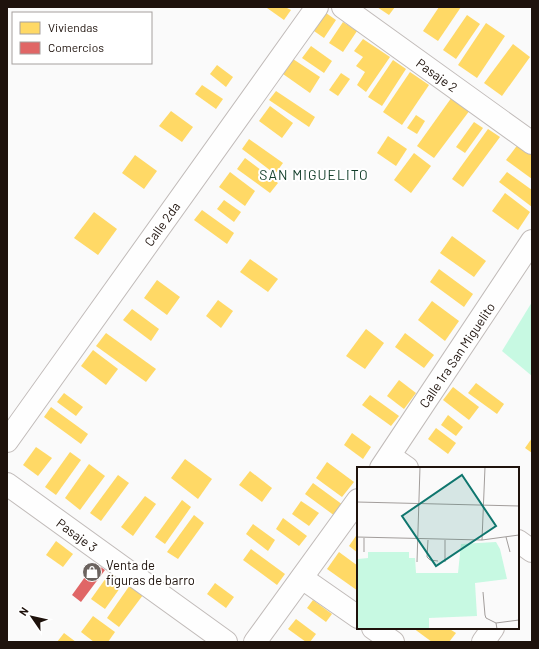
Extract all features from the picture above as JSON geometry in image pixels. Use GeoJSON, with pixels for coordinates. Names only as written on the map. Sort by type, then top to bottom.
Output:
{"type":"FeatureCollection","features":[{"type":"Feature","properties":{"kind":"street","name":"Calle 2da"},"geometry":{"type":"LineString","coordinates":[[7,440],[317,7]]}},
{"type":"Feature","properties":{"kind":"street","name":"Pasaje 2"},"geometry":{"type":"LineString","coordinates":[[343,7],[532,143]]}},
{"type":"Feature","properties":{"kind":"street","name":"Calle 1ra San Miguelito"},"geometry":{"type":"LineString","coordinates":[[385,462],[532,241]]}},
{"type":"Feature","properties":{"kind":"street"},"geometry":{"type":"LineString","coordinates":[[385,462],[403,467]]}},
{"type":"Feature","properties":{"kind":"street","name":"Pasaje 3"},"geometry":{"type":"LineString","coordinates":[[7,484],[226,642]]}},
{"type":"Feature","properties":{"kind":"street"},"geometry":{"type":"LineString","coordinates":[[256,642],[357,501]]}},
{"type":"Feature","properties":{"kind":"street"},"geometry":{"type":"LineString","coordinates":[[519,542],[532,551]]}},
{"type":"Feature","properties":{"kind":"street"},"geometry":{"type":"LineString","coordinates":[[302,578],[357,616]]}},
{"type":"Feature","properties":{"kind":"street"},"geometry":{"type":"LineString","coordinates":[[374,629],[393,642]]}},
{"type":"Feature","properties":{"kind":"street"},"geometry":{"type":"LineString","coordinates":[[483,642],[492,629]]}},
{"type":"Feature","properties":{"kind":"green space"},"geometry":{"type":"Polygon","coordinates":[[[532,302],[532,376],[502,351],[532,302]]]}},
{"type":"Feature","properties":{"kind":"building: Viviendas"},"geometry":{"type":"Polygon","coordinates":[[[267,7],[285,7],[291,10],[284,20],[267,7]]]}},
{"type":"Feature","properties":{"kind":"building: Viviendas"},"geometry":{"type":"Polygon","coordinates":[[[377,7],[395,7],[389,15],[377,7]]]}},
{"type":"Feature","properties":{"kind":"building: Viviendas"},"geometry":{"type":"Polygon","coordinates":[[[439,7],[461,7],[438,41],[423,31],[439,7]]]}},
{"type":"Feature","properties":{"kind":"building: Viviendas"},"geometry":{"type":"Polygon","coordinates":[[[326,13],[336,20],[324,38],[314,31],[326,13]]]}},
{"type":"Feature","properties":{"kind":"building: Viviendas"},"geometry":{"type":"Polygon","coordinates":[[[467,15],[480,24],[456,59],[443,50],[467,15]]]}},
{"type":"Feature","properties":{"kind":"building: Viviendas"},"geometry":{"type":"Polygon","coordinates":[[[343,22],[357,31],[343,52],[329,43],[343,22]]]}},
{"type":"Feature","properties":{"kind":"building: Viviendas"},"geometry":{"type":"Polygon","coordinates":[[[486,23],[505,36],[477,78],[458,65],[486,23]]]}},
{"type":"Feature","properties":{"kind":"building: Viviendas"},"geometry":{"type":"Polygon","coordinates":[[[363,39],[390,57],[366,92],[357,85],[365,72],[356,66],[363,57],[354,51],[363,39]]]}},
{"type":"Feature","properties":{"kind":"building: Viviendas"},"geometry":{"type":"Polygon","coordinates":[[[513,44],[530,57],[502,96],[484,83],[513,44]]]}},
{"type":"Feature","properties":{"kind":"building: Viviendas"},"geometry":{"type":"Polygon","coordinates":[[[311,46],[332,61],[324,73],[302,58],[311,46]]]}},
{"type":"Feature","properties":{"kind":"building: Viviendas"},"geometry":{"type":"Polygon","coordinates":[[[293,59],[320,77],[310,93],[283,74],[293,59]]]}},
{"type":"Feature","properties":{"kind":"building: Viviendas"},"geometry":{"type":"Polygon","coordinates":[[[393,60],[406,69],[382,106],[368,97],[393,60]]]}},
{"type":"Feature","properties":{"kind":"building: Viviendas"},"geometry":{"type":"Polygon","coordinates":[[[217,65],[233,77],[226,87],[210,74],[217,65]]]}},
{"type":"Feature","properties":{"kind":"building: Viviendas"},"geometry":{"type":"Polygon","coordinates":[[[410,72],[429,85],[402,125],[383,112],[410,72]]]}},
{"type":"Feature","properties":{"kind":"building: Viviendas"},"geometry":{"type":"Polygon","coordinates":[[[341,73],[350,79],[338,96],[329,90],[341,73]]]}},
{"type":"Feature","properties":{"kind":"building: Viviendas"},"geometry":{"type":"Polygon","coordinates":[[[202,85],[223,99],[216,109],[195,94],[202,85]]]}},
{"type":"Feature","properties":{"kind":"building: Viviendas"},"geometry":{"type":"Polygon","coordinates":[[[276,91],[315,117],[309,127],[269,100],[276,91]]]}},
{"type":"Feature","properties":{"kind":"building: Viviendas"},"geometry":{"type":"Polygon","coordinates":[[[452,97],[470,110],[434,158],[417,146],[452,97]]]}},
{"type":"Feature","properties":{"kind":"building: Viviendas"},"geometry":{"type":"Polygon","coordinates":[[[270,106],[293,123],[282,138],[259,121],[270,106]]]}},
{"type":"Feature","properties":{"kind":"building: Viviendas"},"geometry":{"type":"Polygon","coordinates":[[[171,111],[193,127],[182,142],[159,126],[171,111]]]}},
{"type":"Feature","properties":{"kind":"building: Viviendas"},"geometry":{"type":"Polygon","coordinates":[[[416,115],[425,121],[417,134],[407,128],[416,115]]]}},
{"type":"Feature","properties":{"kind":"building: Viviendas"},"geometry":{"type":"Polygon","coordinates":[[[474,122],[483,128],[465,153],[456,147],[474,122]]]}},
{"type":"Feature","properties":{"kind":"building: Viviendas"},"geometry":{"type":"Polygon","coordinates":[[[488,129],[500,137],[463,187],[452,179],[488,129]]]}},
{"type":"Feature","properties":{"kind":"building: Viviendas"},"geometry":{"type":"Polygon","coordinates":[[[388,136],[407,149],[396,166],[377,153],[388,136]]]}},
{"type":"Feature","properties":{"kind":"building: Viviendas"},"geometry":{"type":"Polygon","coordinates":[[[249,139],[283,163],[275,174],[242,149],[249,139]]]}},
{"type":"Feature","properties":{"kind":"building: Viviendas"},"geometry":{"type":"Polygon","coordinates":[[[519,143],[532,153],[532,179],[506,160],[519,143]]]}},
{"type":"Feature","properties":{"kind":"building: Viviendas"},"geometry":{"type":"Polygon","coordinates":[[[414,153],[431,166],[411,193],[394,180],[414,153]]]}},
{"type":"Feature","properties":{"kind":"building: Viviendas"},"geometry":{"type":"Polygon","coordinates":[[[135,155],[157,171],[144,189],[122,173],[135,155]]]}},
{"type":"Feature","properties":{"kind":"building: Viviendas"},"geometry":{"type":"Polygon","coordinates":[[[245,158],[278,183],[270,193],[237,169],[245,158]]]}},
{"type":"Feature","properties":{"kind":"building: Viviendas"},"geometry":{"type":"Polygon","coordinates":[[[230,172],[255,191],[245,206],[219,187],[230,172]]]}},
{"type":"Feature","properties":{"kind":"building: Viviendas"},"geometry":{"type":"Polygon","coordinates":[[[507,172],[532,190],[532,207],[499,182],[507,172]]]}},
{"type":"Feature","properties":{"kind":"building: Viviendas"},"geometry":{"type":"Polygon","coordinates":[[[505,193],[530,212],[518,230],[492,211],[505,193]]]}},
{"type":"Feature","properties":{"kind":"building: Viviendas"},"geometry":{"type":"Polygon","coordinates":[[[224,200],[241,212],[234,222],[217,209],[224,200]]]}},
{"type":"Feature","properties":{"kind":"building: Viviendas"},"geometry":{"type":"Polygon","coordinates":[[[202,210],[234,233],[227,244],[194,220],[202,210]]]}},
{"type":"Feature","properties":{"kind":"building: Viviendas"},"geometry":{"type":"Polygon","coordinates":[[[94,212],[117,229],[98,255],[74,238],[94,212]]]}},
{"type":"Feature","properties":{"kind":"building: Viviendas"},"geometry":{"type":"Polygon","coordinates":[[[452,236],[486,261],[474,277],[440,253],[452,236]]]}},
{"type":"Feature","properties":{"kind":"building: Viviendas"},"geometry":{"type":"Polygon","coordinates":[[[250,259],[278,279],[268,292],[240,272],[250,259]]]}},
{"type":"Feature","properties":{"kind":"building: Viviendas"},"geometry":{"type":"Polygon","coordinates":[[[439,269],[473,294],[464,307],[430,282],[439,269]]]}},
{"type":"Feature","properties":{"kind":"building: Viviendas"},"geometry":{"type":"Polygon","coordinates":[[[157,280],[180,297],[167,315],[144,298],[157,280]]]}},
{"type":"Feature","properties":{"kind":"building: Viviendas"},"geometry":{"type":"Polygon","coordinates":[[[218,300],[233,311],[221,328],[206,316],[218,300]]]}},
{"type":"Feature","properties":{"kind":"building: Viviendas"},"geometry":{"type":"Polygon","coordinates":[[[432,301],[459,321],[445,341],[418,320],[432,301]]]}},
{"type":"Feature","properties":{"kind":"building: Viviendas"},"geometry":{"type":"Polygon","coordinates":[[[132,309],[159,329],[151,341],[123,320],[132,309]]]}},
{"type":"Feature","properties":{"kind":"building: Viviendas"},"geometry":{"type":"Polygon","coordinates":[[[366,329],[384,343],[365,369],[346,356],[366,329]]]}},
{"type":"Feature","properties":{"kind":"building: Viviendas"},"geometry":{"type":"Polygon","coordinates":[[[106,333],[156,369],[146,382],[96,346],[106,333]]]}},
{"type":"Feature","properties":{"kind":"building: Viviendas"},"geometry":{"type":"Polygon","coordinates":[[[405,333],[434,355],[424,368],[395,347],[405,333]]]}},
{"type":"Feature","properties":{"kind":"building: Viviendas"},"geometry":{"type":"Polygon","coordinates":[[[93,350],[118,369],[106,385],[81,366],[93,350]]]}},
{"type":"Feature","properties":{"kind":"building: Viviendas"},"geometry":{"type":"Polygon","coordinates":[[[399,380],[416,393],[404,409],[387,396],[399,380]]]}},
{"type":"Feature","properties":{"kind":"building: Viviendas"},"geometry":{"type":"Polygon","coordinates":[[[476,383],[504,404],[497,414],[468,393],[476,383]]]}},
{"type":"Feature","properties":{"kind":"building: Viviendas"},"geometry":{"type":"Polygon","coordinates":[[[453,387],[479,407],[469,420],[443,400],[453,387]]]}},
{"type":"Feature","properties":{"kind":"building: Viviendas"},"geometry":{"type":"Polygon","coordinates":[[[64,393],[83,407],[76,416],[57,402],[64,393]]]}},
{"type":"Feature","properties":{"kind":"building: Viviendas"},"geometry":{"type":"Polygon","coordinates":[[[370,395],[399,416],[391,426],[362,405],[370,395]]]}},
{"type":"Feature","properties":{"kind":"building: Viviendas"},"geometry":{"type":"Polygon","coordinates":[[[51,407],[88,434],[81,444],[44,417],[51,407]]]}},
{"type":"Feature","properties":{"kind":"building: Viviendas"},"geometry":{"type":"Polygon","coordinates":[[[448,415],[463,427],[456,436],[441,425],[448,415]]]}},
{"type":"Feature","properties":{"kind":"building: Viviendas"},"geometry":{"type":"Polygon","coordinates":[[[436,428],[456,443],[448,454],[428,439],[436,428]]]}},
{"type":"Feature","properties":{"kind":"building: Viviendas"},"geometry":{"type":"Polygon","coordinates":[[[352,433],[371,447],[363,459],[344,445],[352,433]]]}},
{"type":"Feature","properties":{"kind":"building: Viviendas"},"geometry":{"type":"Polygon","coordinates":[[[532,438],[532,453],[525,448],[532,438]]]}},
{"type":"Feature","properties":{"kind":"building: Viviendas"},"geometry":{"type":"Polygon","coordinates":[[[36,447],[52,458],[38,476],[23,465],[36,447]]]}},
{"type":"Feature","properties":{"kind":"building: Viviendas"},"geometry":{"type":"Polygon","coordinates":[[[70,452],[81,460],[56,495],[45,487],[70,452]]]}},
{"type":"Feature","properties":{"kind":"building: Viviendas"},"geometry":{"type":"Polygon","coordinates":[[[185,459],[212,479],[198,499],[171,478],[185,459]]]}},
{"type":"Feature","properties":{"kind":"building: Viviendas"},"geometry":{"type":"Polygon","coordinates":[[[327,462],[354,482],[342,497],[316,478],[327,462]]]}},
{"type":"Feature","properties":{"kind":"building: Viviendas"},"geometry":{"type":"Polygon","coordinates":[[[89,464],[105,476],[80,510],[65,498],[89,464]]]}},
{"type":"Feature","properties":{"kind":"building: Viviendas"},"geometry":{"type":"Polygon","coordinates":[[[250,471],[272,488],[262,502],[239,485],[250,471]]]}},
{"type":"Feature","properties":{"kind":"building: Viviendas"},"geometry":{"type":"Polygon","coordinates":[[[118,475],[129,483],[101,521],[90,513],[118,475]]]}},
{"type":"Feature","properties":{"kind":"building: Viviendas"},"geometry":{"type":"Polygon","coordinates":[[[313,483],[343,505],[335,516],[305,494],[313,483]]]}},
{"type":"Feature","properties":{"kind":"building: Viviendas"},"geometry":{"type":"Polygon","coordinates":[[[145,496],[156,504],[133,536],[121,527],[145,496]]]}},
{"type":"Feature","properties":{"kind":"building: Viviendas"},"geometry":{"type":"Polygon","coordinates":[[[182,500],[191,507],[165,544],[155,537],[182,500]]]}},
{"type":"Feature","properties":{"kind":"building: Viviendas"},"geometry":{"type":"Polygon","coordinates":[[[301,501],[319,513],[309,526],[292,514],[301,501]]]}},
{"type":"Feature","properties":{"kind":"building: Viviendas"},"geometry":{"type":"Polygon","coordinates":[[[194,515],[204,523],[178,559],[167,552],[194,515]]]}},
{"type":"Feature","properties":{"kind":"building: Viviendas"},"geometry":{"type":"Polygon","coordinates":[[[283,518],[307,536],[299,546],[276,529],[283,518]]]}},
{"type":"Feature","properties":{"kind":"building: Viviendas"},"geometry":{"type":"Polygon","coordinates":[[[253,524],[275,540],[268,551],[246,534],[253,524]]]}},
{"type":"Feature","properties":{"kind":"building: Viviendas"},"geometry":{"type":"Polygon","coordinates":[[[357,534],[357,552],[349,546],[357,534]]]}},
{"type":"Feature","properties":{"kind":"building: Viviendas"},"geometry":{"type":"Polygon","coordinates":[[[56,541],[73,554],[63,567],[46,555],[56,541]]]}},
{"type":"Feature","properties":{"kind":"building: Viviendas"},"geometry":{"type":"Polygon","coordinates":[[[251,549],[285,574],[277,585],[243,560],[251,549]]]}},
{"type":"Feature","properties":{"kind":"building: Viviendas"},"geometry":{"type":"Polygon","coordinates":[[[339,552],[357,565],[357,590],[327,569],[339,552]]]}},
{"type":"Feature","properties":{"kind":"building: Viviendas"},"geometry":{"type":"Polygon","coordinates":[[[111,571],[125,581],[105,609],[91,599],[111,571]]]}},
{"type":"Feature","properties":{"kind":"building: Viviendas"},"geometry":{"type":"Polygon","coordinates":[[[215,583],[234,597],[226,608],[207,594],[215,583]]]}},
{"type":"Feature","properties":{"kind":"building: Viviendas"},"geometry":{"type":"Polygon","coordinates":[[[130,585],[143,595],[119,627],[107,618],[130,585]]]}},
{"type":"Feature","properties":{"kind":"building: Viviendas"},"geometry":{"type":"Polygon","coordinates":[[[313,600],[332,614],[326,622],[307,608],[313,600]]]}},
{"type":"Feature","properties":{"kind":"building: Viviendas"},"geometry":{"type":"Polygon","coordinates":[[[93,616],[115,632],[108,642],[94,642],[81,632],[93,616]]]}},
{"type":"Feature","properties":{"kind":"building: Viviendas"},"geometry":{"type":"Polygon","coordinates":[[[296,619],[316,634],[310,642],[306,642],[288,629],[296,619]]]}},
{"type":"Feature","properties":{"kind":"building: Viviendas"},"geometry":{"type":"Polygon","coordinates":[[[414,629],[450,629],[456,633],[449,642],[432,642],[414,629]]]}},
{"type":"Feature","properties":{"kind":"building: Viviendas"},"geometry":{"type":"Polygon","coordinates":[[[64,633],[76,642],[57,642],[64,633]]]}},
{"type":"Feature","properties":{"kind":"building: Comercios"},"geometry":{"type":"Polygon","coordinates":[[[95,563],[105,570],[81,602],[72,595],[95,563]]]}},
{"type":"Feature","properties":{"kind":"place","name":"Venta de figuras de barro"},"geometry":{"type":"Point","coordinates":[92,572]}},
{"type":"Feature","properties":{"kind":"district","name":"SAN MIGUELITO"},"geometry":{"type":"Point","coordinates":[314,174]}}]}
